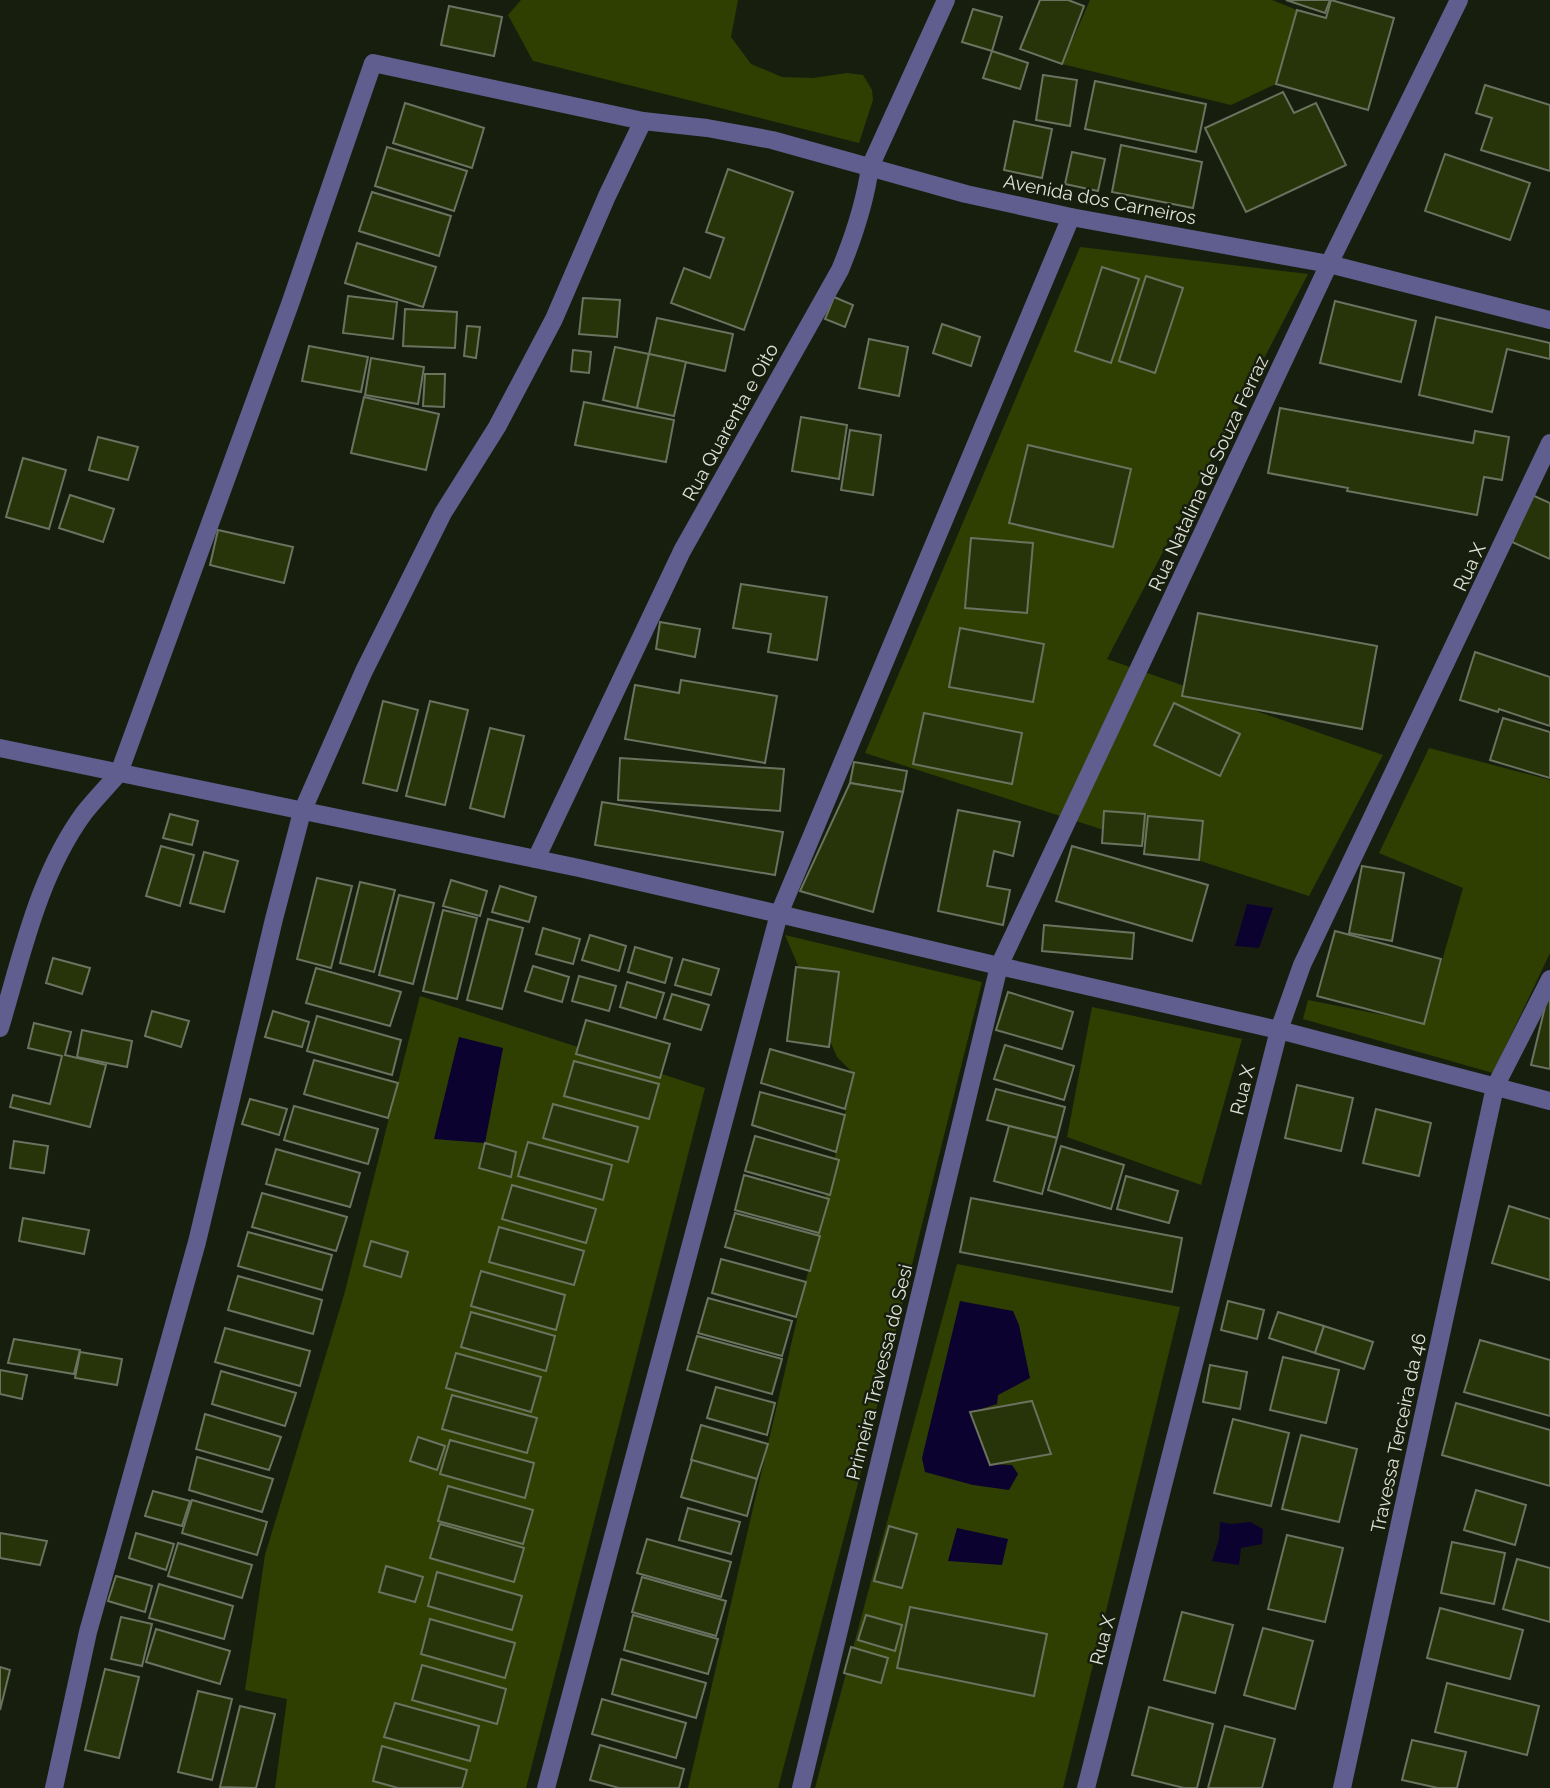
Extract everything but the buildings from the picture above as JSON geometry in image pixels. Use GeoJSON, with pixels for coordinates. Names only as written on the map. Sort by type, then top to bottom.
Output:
{"type":"FeatureCollection","features":[{"type":"Feature","properties":{"kind":"street","name":"Rua Quarenta e Oito"},"geometry":{"type":"LineString","coordinates":[[536,859],[682,551],[840,270],[866,195],[870,167],[946,0]]}},
{"type":"Feature","properties":{"kind":"street","name":"Rua Natalina de Souza Ferraz"},"geometry":{"type":"LineString","coordinates":[[999,966],[1329,264],[1459,0]]}},
{"type":"Feature","properties":{"kind":"street","name":"Avenida dos Carneiros"},"geometry":{"type":"LineString","coordinates":[[120,773],[290,304],[373,63],[643,121],[707,128],[772,140],[966,194],[1071,217],[1329,264],[1550,320]]}},
{"type":"Feature","properties":{"kind":"street"},"geometry":{"type":"LineString","coordinates":[[54,1788],[88,1632],[197,1242],[302,812],[364,671],[443,513],[497,427],[554,319],[643,121]]}},
{"type":"Feature","properties":{"kind":"street"},"geometry":{"type":"LineString","coordinates":[[547,1788],[779,914],[1071,217]]}},
{"type":"Feature","properties":{"kind":"street","name":"Rua X"},"geometry":{"type":"LineString","coordinates":[[1086,1788],[1279,1030],[1303,965],[1550,443]]}},
{"type":"Feature","properties":{"kind":"street"},"geometry":{"type":"LineString","coordinates":[[0,748],[536,859],[779,914],[1279,1030],[1550,1101]]}},
{"type":"Feature","properties":{"kind":"street"},"geometry":{"type":"LineString","coordinates":[[0,1027],[42,891],[84,813],[120,773]]}},
{"type":"Feature","properties":{"kind":"street","name":"Primeira Travessa do Sesi"},"geometry":{"type":"LineString","coordinates":[[801,1788],[999,966]]}},
{"type":"Feature","properties":{"kind":"street","name":"Travessa Terceira da 46"},"geometry":{"type":"LineString","coordinates":[[1342,1788],[1495,1087],[1550,979]]}},
{"type":"Feature","properties":{"kind":"green space"},"geometry":{"type":"Polygon","coordinates":[[[521,0],[738,0],[731,37],[751,64],[782,77],[813,78],[847,73],[863,75],[872,90],[873,100],[859,143],[533,61],[508,15],[521,0]]]}},
{"type":"Feature","properties":{"kind":"green space"},"geometry":{"type":"Polygon","coordinates":[[[1090,0],[1272,0],[1297,10],[1276,84],[1231,105],[1062,64],[1090,0]]]}},
{"type":"Feature","properties":{"kind":"green space"},"geometry":{"type":"Polygon","coordinates":[[[1080,247],[1308,274],[1107,659],[1383,755],[1309,896],[865,753],[1080,247]]]}},
{"type":"Feature","properties":{"kind":"green space"},"geometry":{"type":"Polygon","coordinates":[[[1429,748],[1550,780],[1550,953],[1493,1073],[1303,1019],[1308,1000],[1424,1023],[1463,888],[1379,853],[1429,748]]]}},
{"type":"Feature","properties":{"kind":"green space"},"geometry":{"type":"Polygon","coordinates":[[[785,935],[982,982],[855,1495],[778,1788],[688,1788],[854,1074],[837,1057],[785,935]]]}},
{"type":"Feature","properties":{"kind":"green space"},"geometry":{"type":"Polygon","coordinates":[[[420,996],[705,1088],[526,1788],[275,1788],[287,1699],[245,1690],[265,1555],[344,1295],[420,996]]]}},
{"type":"Feature","properties":{"kind":"green space"},"geometry":{"type":"Polygon","coordinates":[[[1092,1007],[1242,1039],[1201,1185],[1067,1137],[1092,1007]]]}},
{"type":"Feature","properties":{"kind":"green space"},"geometry":{"type":"Polygon","coordinates":[[[957,1264],[1180,1307],[1063,1788],[815,1788],[957,1264]]]}},
{"type":"Feature","properties":{"kind":"shaded area"},"geometry":{"type":"Polygon","coordinates":[[[1247,904],[1273,908],[1259,948],[1235,946],[1247,904]]]}},
{"type":"Feature","properties":{"kind":"shaded area"},"geometry":{"type":"Polygon","coordinates":[[[459,1037],[503,1048],[485,1143],[434,1139],[459,1037]]]}},
{"type":"Feature","properties":{"kind":"shaded area"},"geometry":{"type":"Polygon","coordinates":[[[960,1301],[1013,1311],[1019,1325],[1030,1378],[998,1395],[997,1404],[971,1412],[990,1464],[1012,1465],[1018,1474],[1009,1490],[973,1485],[925,1472],[922,1458],[960,1301]]]}},
{"type":"Feature","properties":{"kind":"shaded area"},"geometry":{"type":"Polygon","coordinates":[[[1220,1522],[1250,1522],[1263,1529],[1262,1544],[1241,1548],[1239,1565],[1212,1561],[1219,1539],[1220,1522]]]}},
{"type":"Feature","properties":{"kind":"shaded area"},"geometry":{"type":"Polygon","coordinates":[[[957,1528],[1008,1539],[1002,1565],[948,1561],[957,1528]]]}}]}
